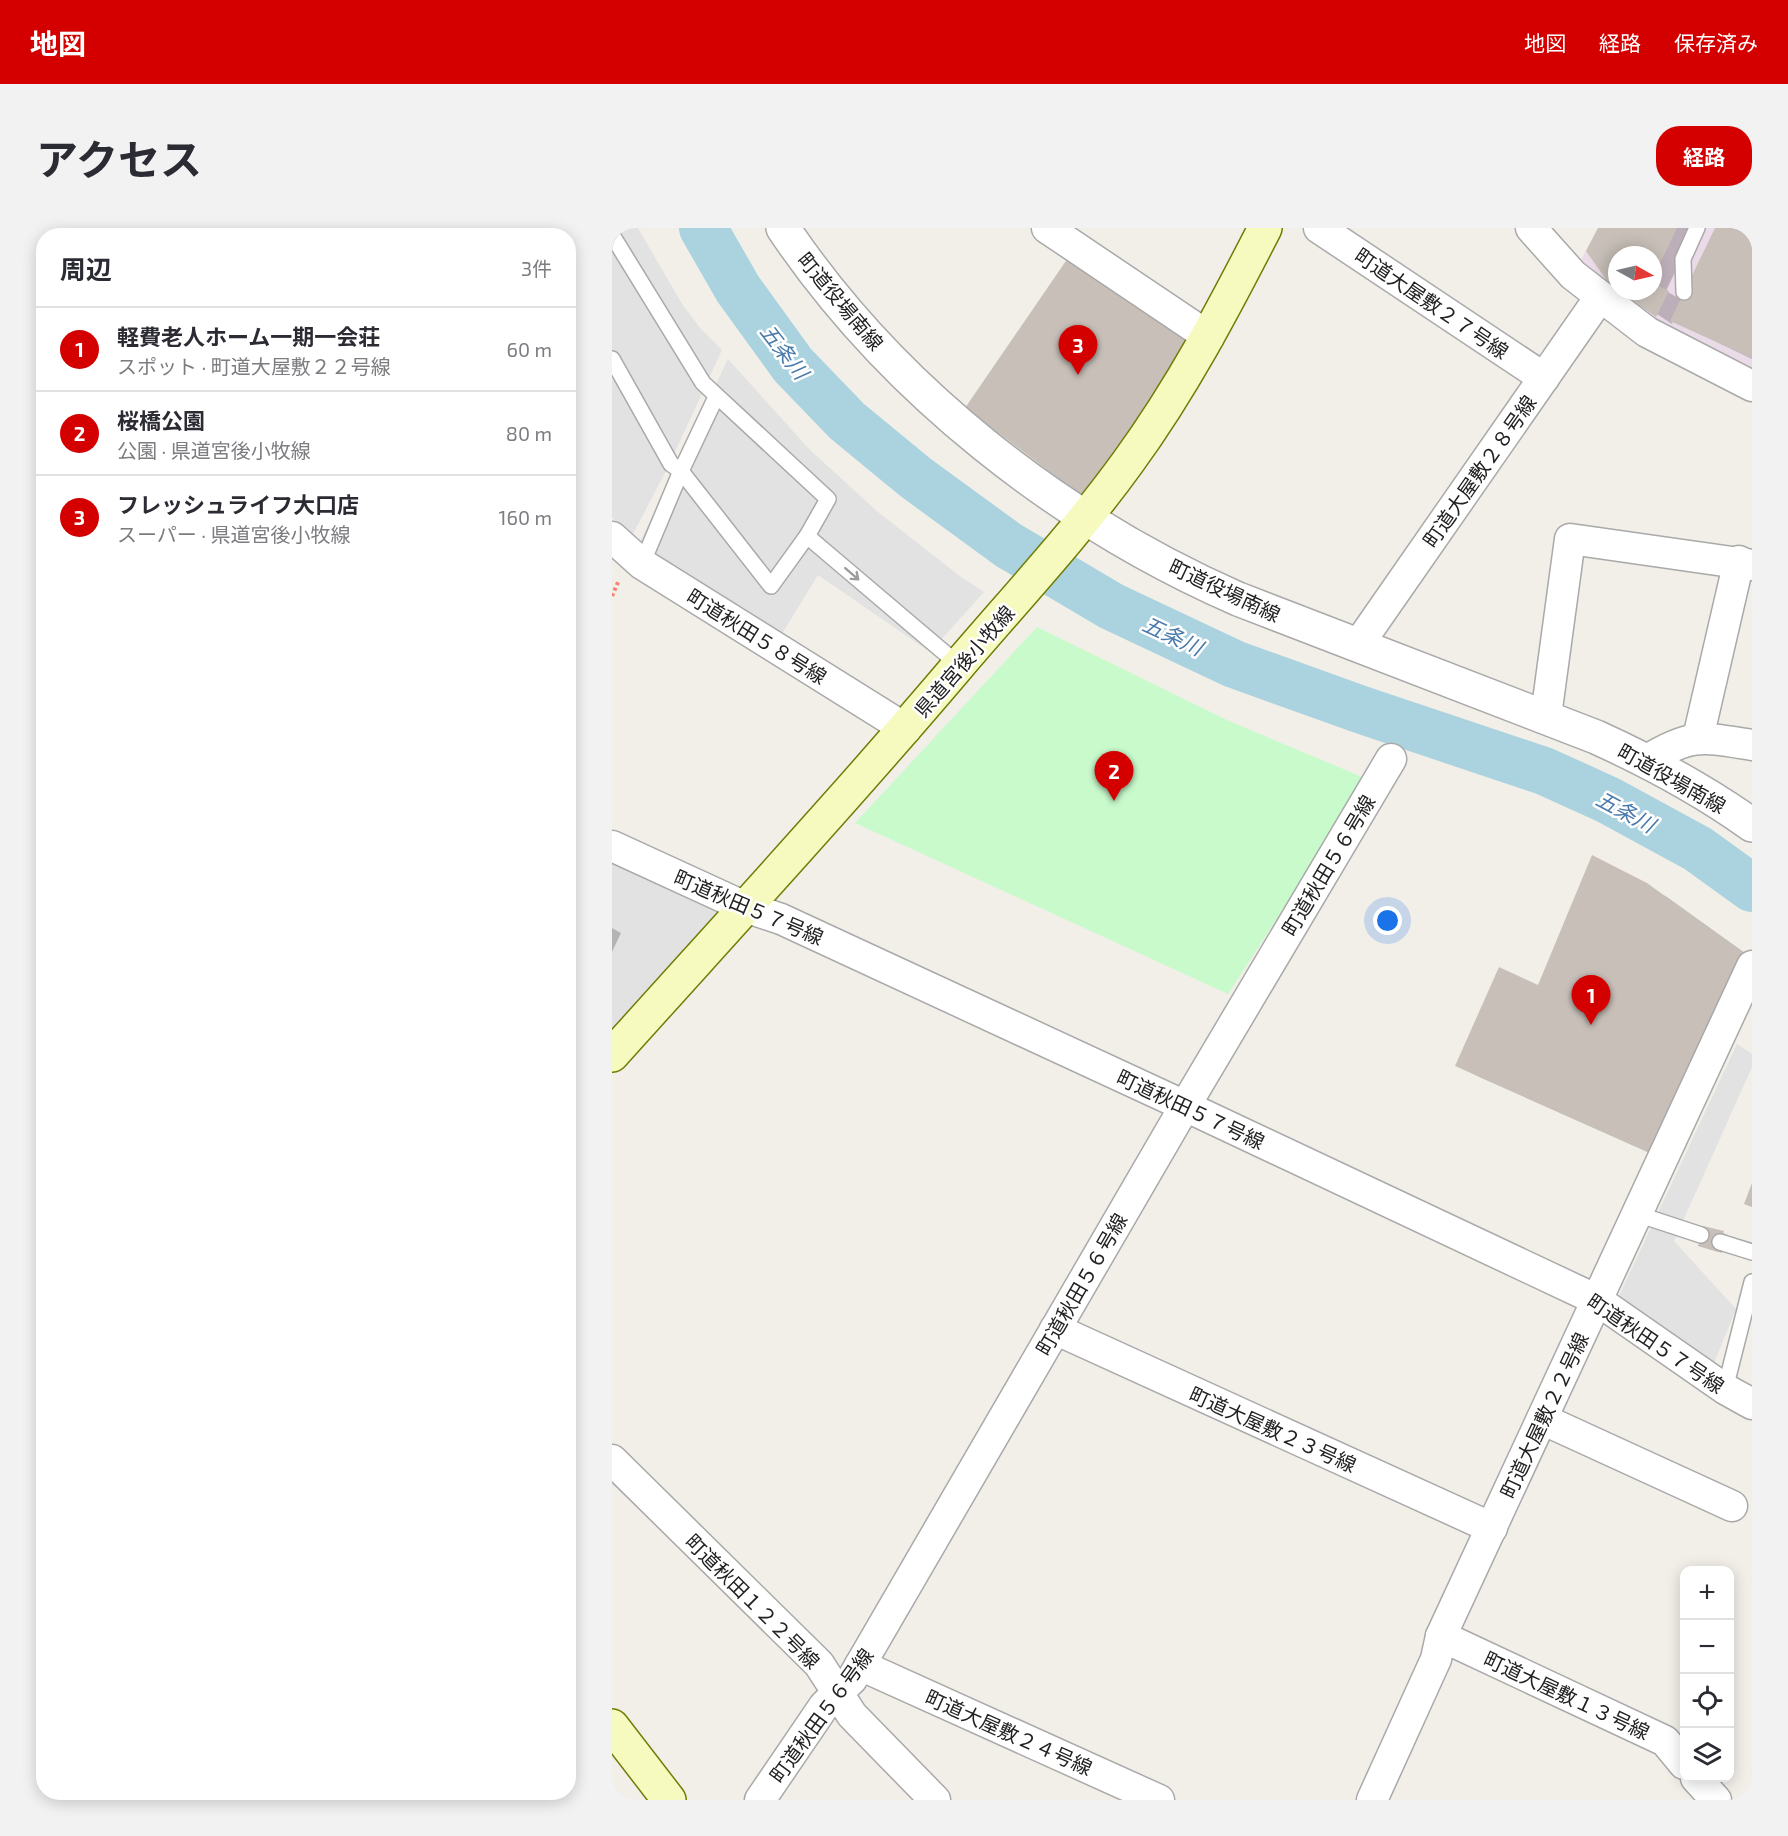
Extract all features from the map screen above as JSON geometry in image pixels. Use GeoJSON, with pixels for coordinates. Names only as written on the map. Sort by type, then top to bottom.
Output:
{"type":"FeatureCollection","features":[{"type":"Feature","properties":{"kind":"main road","name":"県道宮後小牧線"},"geometry":{"type":"LineString","coordinates":[[612,1056],[906,729],[1079,527],[1130,460],[1209,337],[1265,228]]}},
{"type":"Feature","properties":{"kind":"main road"},"geometry":{"type":"LineString","coordinates":[[612,1726],[669,1800]]}},
{"type":"Feature","properties":{"kind":"street","name":"町道役場南線"},"geometry":{"type":"LineString","coordinates":[[783,228],[843,308],[909,379],[1079,527],[1267,611],[1546,716],[1647,760],[1752,825]]}},
{"type":"Feature","properties":{"kind":"street"},"geometry":{"type":"LineString","coordinates":[[1047,228],[1209,337]]}},
{"type":"Feature","properties":{"kind":"street","name":"町道大屋敷２７号線"},"geometry":{"type":"LineString","coordinates":[[1319,228],[1544,378]]}},
{"type":"Feature","properties":{"kind":"street"},"geometry":{"type":"LineString","coordinates":[[1531,228],[1574,275],[1647,332],[1752,386]]}},
{"type":"Feature","properties":{"kind":"street","name":"町道大屋敷２８号線"},"geometry":{"type":"LineString","coordinates":[[1358,645],[1600,297]]}},
{"type":"Feature","properties":{"kind":"street","name":"町道秋田５８号線"},"geometry":{"type":"LineString","coordinates":[[612,537],[906,729]]}},
{"type":"Feature","properties":{"kind":"street"},"geometry":{"type":"LineString","coordinates":[[1546,716],[1570,539],[1745,563],[1698,738]]}},
{"type":"Feature","properties":{"kind":"street"},"geometry":{"type":"LineString","coordinates":[[1647,760],[1670,746],[1698,738],[1752,745]]}},
{"type":"Feature","properties":{"kind":"street","name":"町道秋田５６号線"},"geometry":{"type":"LineString","coordinates":[[760,1800],[824,1706],[852,1679],[1185,1106],[1391,759]]}},
{"type":"Feature","properties":{"kind":"street","name":"町道秋田５７号線"},"geometry":{"type":"LineString","coordinates":[[612,846],[746,907],[781,919],[1597,1300],[1725,1389],[1752,1404]]}},
{"type":"Feature","properties":{"kind":"street","name":"町道大屋敷２２号線"},"geometry":{"type":"LineString","coordinates":[[1372,1800],[1436,1659],[1441,1636],[1752,966]]}},
{"type":"Feature","properties":{"kind":"street","name":"町道大屋敷２３号線"},"geometry":{"type":"LineString","coordinates":[[1055,1329],[1491,1528]]}},
{"type":"Feature","properties":{"kind":"street"},"geometry":{"type":"LineString","coordinates":[[1542,1419],[1732,1506]]}},
{"type":"Feature","properties":{"kind":"street","name":"町道秋田１２２号線"},"geometry":{"type":"LineString","coordinates":[[612,1460],[819,1664],[852,1715],[935,1800]]}},
{"type":"Feature","properties":{"kind":"street","name":"町道大屋敷１３号線"},"geometry":{"type":"LineString","coordinates":[[1441,1636],[1665,1741],[1680,1759]]}},
{"type":"Feature","properties":{"kind":"street","name":"町道大屋敷２４号線"},"geometry":{"type":"LineString","coordinates":[[860,1665],[1159,1800]]}},
{"type":"Feature","properties":{"kind":"street"},"geometry":{"type":"LineString","coordinates":[[1700,1782],[1716,1800]]}},
{"type":"Feature","properties":{"kind":"lane"},"geometry":{"type":"LineString","coordinates":[[1684,292],[1683,259],[1698,228]]}},
{"type":"Feature","properties":{"kind":"lane"},"geometry":{"type":"LineString","coordinates":[[612,236],[703,383],[828,499],[807,536],[771,586],[681,471],[670,464],[612,359]]}},
{"type":"Feature","properties":{"kind":"lane"},"geometry":{"type":"LineString","coordinates":[[644,559],[681,471],[716,397]]}},
{"type":"Feature","properties":{"kind":"lane"},"geometry":{"type":"LineString","coordinates":[[807,536],[959,665]]}},
{"type":"Feature","properties":{"kind":"lane"},"geometry":{"type":"LineString","coordinates":[[1637,1214],[1701,1235]]}},
{"type":"Feature","properties":{"kind":"lane"},"geometry":{"type":"LineString","coordinates":[[1720,1242],[1752,1252]]}},
{"type":"Feature","properties":{"kind":"lane"},"geometry":{"type":"LineString","coordinates":[[1725,1389],[1752,1282]]}},
{"type":"Feature","properties":{"kind":"shaded area"},"geometry":{"type":"Polygon","coordinates":[[[612,228],[638,228],[682,304],[701,329],[722,350],[668,467],[633,534],[612,518],[612,228]]]}},
{"type":"Feature","properties":{"kind":"shaded area"},"geometry":{"type":"Polygon","coordinates":[[[1598,228],[1752,228],[1752,386],[1613,300],[1662,300],[1662,246],[1608,246],[1608,297],[1573,275],[1598,228]]]}},
{"type":"Feature","properties":{"kind":"shaded area"},"geometry":{"type":"Polygon","coordinates":[[[728,359],[810,450],[878,512],[961,577],[984,592],[930,652],[818,575],[777,642],[652,563],[640,542],[728,359]]]}},
{"type":"Feature","properties":{"kind":"shaded area"},"geometry":{"type":"Polygon","coordinates":[[[612,846],[745,907],[612,1051],[612,846]]]}},
{"type":"Feature","properties":{"kind":"shaded area"},"geometry":{"type":"Polygon","coordinates":[[[1737,1044],[1752,1054],[1752,1067],[1674,1241],[1736,1309],[1710,1373],[1619,1296],[1737,1044]]]}},
{"type":"Feature","properties":{"kind":"green space"},"geometry":{"type":"Polygon","coordinates":[[[1037,627],[1229,721],[1367,779],[1228,994],[855,823],[1037,627]]]}},
{"type":"Feature","properties":{"kind":"building"},"geometry":{"type":"Polygon","coordinates":[[[1598,228],[1677,228],[1662,259],[1662,246],[1608,246],[1608,282],[1586,251],[1598,228]]]}},
{"type":"Feature","properties":{"kind":"building"},"geometry":{"type":"Polygon","coordinates":[[[1715,228],[1752,228],[1752,358],[1670,321],[1715,228]]]}},
{"type":"Feature","properties":{"kind":"building"},"geometry":{"type":"Polygon","coordinates":[[[1070,255],[1193,341],[1082,496],[965,408],[1070,255]]]}},
{"type":"Feature","properties":{"kind":"building"},"geometry":{"type":"Polygon","coordinates":[[[1662,288],[1669,291],[1656,317],[1632,300],[1662,300],[1662,288]]]}},
{"type":"Feature","properties":{"kind":"building"},"geometry":{"type":"Polygon","coordinates":[[[1592,855],[1647,883],[1743,953],[1651,1153],[1455,1066],[1499,967],[1538,985],[1592,855]]]}},
{"type":"Feature","properties":{"kind":"building"},"geometry":{"type":"Polygon","coordinates":[[[1752,1183],[1752,1207],[1744,1204],[1752,1183]]]}},
{"type":"Feature","properties":{"kind":"building"},"geometry":{"type":"Polygon","coordinates":[[[1703,1226],[1724,1231],[1718,1252],[1698,1246],[1703,1226]]]}},
{"type":"Feature","properties":{"kind":"waterway","name":"五条川"},"geometry":{"type":"LineString","coordinates":[[703,228],[738,289],[793,365],[847,421],[915,477],[1008,545],[1111,606],[1234,664],[1544,771],[1608,800],[1698,849],[1752,888]]}},
{"type":"Feature","properties":{"kind":"place","name":"フレッシュライフ大口店"},"geometry":{"type":"Point","coordinates":[1078,375]}},
{"type":"Feature","properties":{"kind":"place","name":"桜橋公園"},"geometry":{"type":"Point","coordinates":[1114,801]}},
{"type":"Feature","properties":{"kind":"place","name":"軽費老人ホーム一期一会荘"},"geometry":{"type":"Point","coordinates":[1591,1025]}}]}
